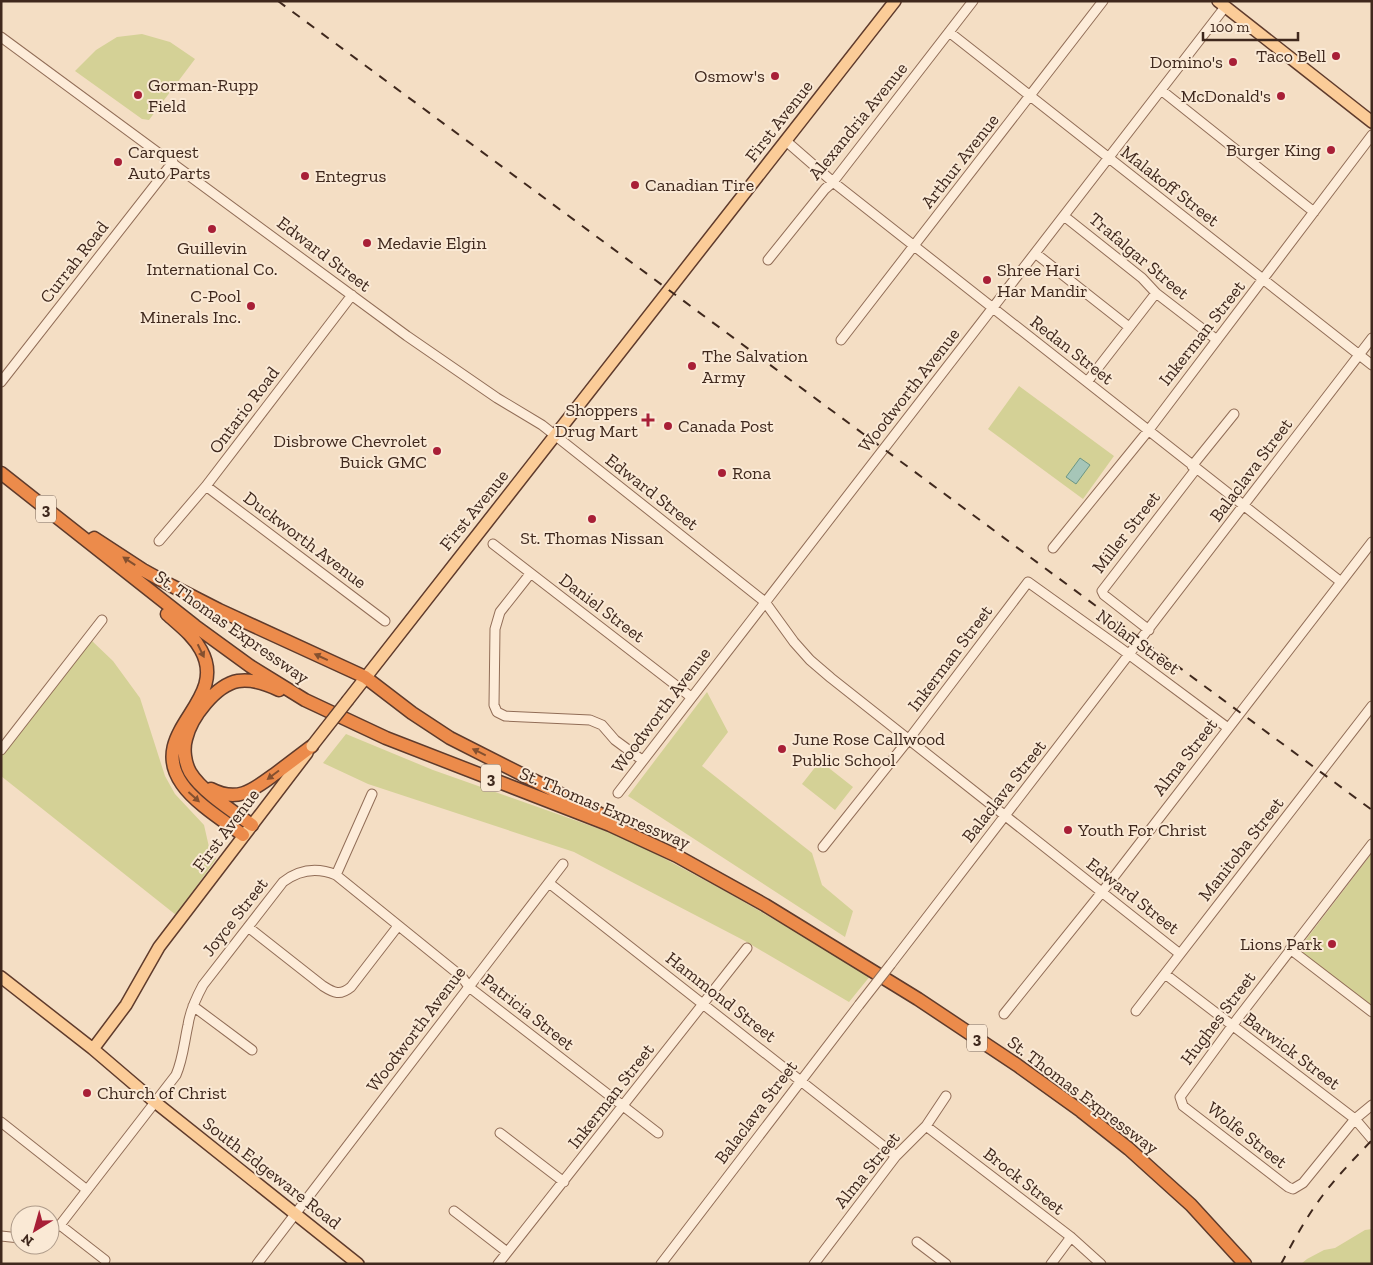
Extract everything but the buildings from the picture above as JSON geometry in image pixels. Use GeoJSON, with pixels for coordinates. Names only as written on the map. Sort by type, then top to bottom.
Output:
{"type":"FeatureCollection","features":[{"type":"Feature","properties":{"kind":"highway"},"geometry":{"type":"LineString","coordinates":[[1,472],[92,536],[157,578],[219,610],[365,677],[412,713],[450,738],[582,803],[677,856]]}},
{"type":"Feature","properties":{"kind":"highway","name":"St. Thomas Expressway"},"geometry":{"type":"LineString","coordinates":[[1,472],[216,642],[305,700],[386,738],[610,825],[677,856],[842,951],[972,1034],[1106,1131],[1147,1164],[1198,1212],[1245,1264]]}},
{"type":"Feature","properties":{"kind":"highway"},"geometry":{"type":"LineString","coordinates":[[92,545],[114,569],[186,631],[202,651],[208,670],[206,686],[200,699],[177,734],[174,746],[176,774],[189,792],[243,835]]}},
{"type":"Feature","properties":{"kind":"highway"},"geometry":{"type":"LineString","coordinates":[[252,824],[205,789],[194,777],[186,760],[184,747],[190,728],[196,717],[217,691],[238,681],[249,681],[273,687],[305,700]]}},
{"type":"Feature","properties":{"kind":"highway"},"geometry":{"type":"LineString","coordinates":[[194,777],[218,792],[236,795],[246,793],[261,785],[312,746]]}},
{"type":"Feature","properties":{"kind":"main road","name":"First Avenue"},"geometry":{"type":"LineString","coordinates":[[93,1049],[128,1003],[160,947],[243,835],[466,547],[895,1]]}},
{"type":"Feature","properties":{"kind":"main road"},"geometry":{"type":"LineString","coordinates":[[1222,4],[1372,122]]}},
{"type":"Feature","properties":{"kind":"main road","name":"South Edgeware Road"},"geometry":{"type":"LineString","coordinates":[[1,977],[93,1049],[155,1102],[358,1264]]}},
{"type":"Feature","properties":{"kind":"street","name":"Alexandria Avenue"},"geometry":{"type":"LineString","coordinates":[[768,260],[825,189],[833,182],[973,1]]}},
{"type":"Feature","properties":{"kind":"street","name":"Arthur Avenue"},"geometry":{"type":"LineString","coordinates":[[842,340],[1103,1]]}},
{"type":"Feature","properties":{"kind":"street","name":"Woodworth Avenue"},"geometry":{"type":"LineString","coordinates":[[618,793],[1161,90],[1222,4]]}},
{"type":"Feature","properties":{"kind":"street","name":"Malakoff Street"},"geometry":{"type":"LineString","coordinates":[[949,32],[1372,365]]}},
{"type":"Feature","properties":{"kind":"street","name":"Edward Street"},"geometry":{"type":"LineString","coordinates":[[1,36],[352,295],[498,398],[542,424],[765,602],[794,642],[810,660],[1180,954]]}},
{"type":"Feature","properties":{"kind":"street"},"geometry":{"type":"LineString","coordinates":[[1161,90],[1314,212]]}},
{"type":"Feature","properties":{"kind":"street","name":"Inkerman Street"},"geometry":{"type":"LineString","coordinates":[[1053,548],[1148,431],[1372,135]]}},
{"type":"Feature","properties":{"kind":"street","name":"Redan Street"},"geometry":{"type":"LineString","coordinates":[[786,141],[833,182],[1243,507],[1341,582]]}},
{"type":"Feature","properties":{"kind":"street","name":"Currah Road"},"geometry":{"type":"LineString","coordinates":[[1,382],[173,162]]}},
{"type":"Feature","properties":{"kind":"street","name":"Trafalgar Street"},"geometry":{"type":"LineString","coordinates":[[1064,216],[1142,278],[1156,293],[1217,340]]}},
{"type":"Feature","properties":{"kind":"street"},"geometry":{"type":"LineString","coordinates":[[1035,253],[1129,327]]}},
{"type":"Feature","properties":{"kind":"street"},"geometry":{"type":"LineString","coordinates":[[1086,382],[1156,293]]}},
{"type":"Feature","properties":{"kind":"street","name":"Ontario Road"},"geometry":{"type":"LineString","coordinates":[[159,541],[206,486],[352,295]]}},
{"type":"Feature","properties":{"kind":"street","name":"Balaclava Street"},"geometry":{"type":"LineString","coordinates":[[661,1264],[1372,338]]}},
{"type":"Feature","properties":{"kind":"street"},"geometry":{"type":"LineString","coordinates":[[1194,468],[1234,414]]}},
{"type":"Feature","properties":{"kind":"street","name":"Miller Street"},"geometry":{"type":"LineString","coordinates":[[1149,630],[1104,595],[1102,591],[1194,468]]}},
{"type":"Feature","properties":{"kind":"street","name":"Duckworth Avenue"},"geometry":{"type":"LineString","coordinates":[[206,486],[386,621]]}},
{"type":"Feature","properties":{"kind":"street","name":"Alma Street"},"geometry":{"type":"LineString","coordinates":[[1004,1014],[1102,892],[1372,542]]}},
{"type":"Feature","properties":{"kind":"street","name":"Daniel Street"},"geometry":{"type":"LineString","coordinates":[[493,544],[691,697]]}},
{"type":"Feature","properties":{"kind":"street"},"geometry":{"type":"LineString","coordinates":[[530,574],[500,612],[495,628],[494,705],[497,712],[505,716],[590,720],[602,725],[614,740],[642,760]]}},
{"type":"Feature","properties":{"kind":"street","name":"Inkerman Street"},"geometry":{"type":"LineString","coordinates":[[823,847],[909,739],[1028,582]]}},
{"type":"Feature","properties":{"kind":"street","name":"Nolan Street"},"geometry":{"type":"LineString","coordinates":[[1028,582],[1228,728]]}},
{"type":"Feature","properties":{"kind":"street"},"geometry":{"type":"LineString","coordinates":[[1,750],[102,620]]}},
{"type":"Feature","properties":{"kind":"street","name":"Manitoba Street"},"geometry":{"type":"LineString","coordinates":[[1136,1011],[1372,706]]}},
{"type":"Feature","properties":{"kind":"street"},"geometry":{"type":"LineString","coordinates":[[336,875],[372,794]]}},
{"type":"Feature","properties":{"kind":"street","name":"Hughes Street"},"geometry":{"type":"LineString","coordinates":[[1182,1093],[1372,844]]}},
{"type":"Feature","properties":{"kind":"street","name":"Woodworth Avenue"},"geometry":{"type":"LineString","coordinates":[[256,1264],[563,864]]}},
{"type":"Feature","properties":{"kind":"street","name":"Joyce Street"},"geometry":{"type":"LineString","coordinates":[[60,1225],[176,1075],[183,1054],[193,1006],[203,985],[273,893],[288,878],[310,869],[336,875]]}},
{"type":"Feature","properties":{"kind":"street","name":"Patricia Street"},"geometry":{"type":"LineString","coordinates":[[336,875],[462,977],[469,987],[658,1134]]}},
{"type":"Feature","properties":{"kind":"street","name":"Hammond Street"},"geometry":{"type":"LineString","coordinates":[[549,883],[896,1156]]}},
{"type":"Feature","properties":{"kind":"street"},"geometry":{"type":"LineString","coordinates":[[248,927],[323,986],[335,993],[339,993],[351,987],[398,926]]}},
{"type":"Feature","properties":{"kind":"street","name":"Inkerman Street"},"geometry":{"type":"LineString","coordinates":[[498,1264],[624,1107],[747,948]]}},
{"type":"Feature","properties":{"kind":"street"},"geometry":{"type":"LineString","coordinates":[[1290,950],[1372,1012]]}},
{"type":"Feature","properties":{"kind":"street","name":"Barwick Street"},"geometry":{"type":"LineString","coordinates":[[1165,974],[1354,1119],[1370,1138]]}},
{"type":"Feature","properties":{"kind":"street"},"geometry":{"type":"LineString","coordinates":[[193,1006],[252,1050]]}},
{"type":"Feature","properties":{"kind":"street","name":"Wolfe Street"},"geometry":{"type":"LineString","coordinates":[[1182,1093],[1181,1101],[1183,1106],[1293,1189],[1303,1183],[1354,1119]]}},
{"type":"Feature","properties":{"kind":"street","name":"Alma Street"},"geometry":{"type":"LineString","coordinates":[[814,1264],[896,1156],[926,1126],[946,1096]]}},
{"type":"Feature","properties":{"kind":"street"},"geometry":{"type":"LineString","coordinates":[[1354,1119],[1372,1105]]}},
{"type":"Feature","properties":{"kind":"street"},"geometry":{"type":"LineString","coordinates":[[1,1122],[87,1190]]}},
{"type":"Feature","properties":{"kind":"street","name":"Brock Street"},"geometry":{"type":"LineString","coordinates":[[926,1126],[1071,1237],[1101,1264]]}},
{"type":"Feature","properties":{"kind":"street"},"geometry":{"type":"LineString","coordinates":[[500,1133],[564,1182]]}},
{"type":"Feature","properties":{"kind":"street"},"geometry":{"type":"LineString","coordinates":[[454,1211],[507,1252]]}},
{"type":"Feature","properties":{"kind":"street"},"geometry":{"type":"LineString","coordinates":[[60,1225],[106,1259]]}},
{"type":"Feature","properties":{"kind":"street"},"geometry":{"type":"LineString","coordinates":[[1051,1264],[1071,1237]]}},
{"type":"Feature","properties":{"kind":"street"},"geometry":{"type":"LineString","coordinates":[[917,1242],[946,1264]]}},
{"type":"Feature","properties":{"kind":"shaded area","name":"Gorman-Rupp Field"},"geometry":{"type":"Polygon","coordinates":[[[142,34],[170,42],[195,59],[149,120],[142,119],[75,71],[96,50],[117,37],[142,34]]]}},
{"type":"Feature","properties":{"kind":"shaded area"},"geometry":{"type":"Polygon","coordinates":[[[1019,386],[1114,456],[1083,499],[988,429],[1019,386]]]}},
{"type":"Feature","properties":{"kind":"shaded area"},"geometry":{"type":"Polygon","coordinates":[[[1080,458],[1090,465],[1076,484],[1066,477],[1080,458]]]}},
{"type":"Feature","properties":{"kind":"shaded area"},"geometry":{"type":"Polygon","coordinates":[[[91,640],[113,661],[140,698],[165,776],[175,794],[204,825],[209,847],[216,859],[176,915],[1,776],[1,757],[91,640]]]}},
{"type":"Feature","properties":{"kind":"shaded area"},"geometry":{"type":"Polygon","coordinates":[[[707,692],[728,732],[702,766],[812,853],[822,885],[853,911],[845,937],[628,796],[707,692]]]}},
{"type":"Feature","properties":{"kind":"shaded area"},"geometry":{"type":"Polygon","coordinates":[[[346,734],[433,770],[628,839],[723,890],[871,975],[849,1002],[745,941],[574,852],[368,784],[323,763],[346,734]]]}},
{"type":"Feature","properties":{"kind":"shaded area"},"geometry":{"type":"Polygon","coordinates":[[[820,761],[853,787],[835,810],[802,784],[820,761]]]}},
{"type":"Feature","properties":{"kind":"shaded area"},"geometry":{"type":"Polygon","coordinates":[[[1372,853],[1372,1006],[1298,950],[1372,853]]]}},
{"type":"Feature","properties":{"kind":"shaded area"},"geometry":{"type":"Polygon","coordinates":[[[1372,1229],[1372,1264],[1301,1264],[1324,1250],[1335,1248],[1365,1230],[1372,1229]]]}},
{"type":"Feature","properties":{"kind":"railway"},"geometry":{"type":"LineString","coordinates":[[278,1],[1372,810]]}},
{"type":"Feature","properties":{"kind":"railway"},"geometry":{"type":"LineString","coordinates":[[1281,1264],[1306,1220],[1323,1195],[1372,1140]]}},
{"type":"Feature","properties":{"kind":"place","name":"Taco Bell"},"geometry":{"type":"Point","coordinates":[1336,56]}},
{"type":"Feature","properties":{"kind":"place","name":"Domino's"},"geometry":{"type":"Point","coordinates":[1233,62]}},
{"type":"Feature","properties":{"kind":"place","name":"Osmow's"},"geometry":{"type":"Point","coordinates":[775,76]}},
{"type":"Feature","properties":{"kind":"place","name":"Gorman-Rupp Field"},"geometry":{"type":"Point","coordinates":[138,95]}},
{"type":"Feature","properties":{"kind":"place","name":"McDonald's"},"geometry":{"type":"Point","coordinates":[1281,96]}},
{"type":"Feature","properties":{"kind":"place","name":"Burger King"},"geometry":{"type":"Point","coordinates":[1331,150]}},
{"type":"Feature","properties":{"kind":"place","name":"Carquest Auto Parts"},"geometry":{"type":"Point","coordinates":[118,162]}},
{"type":"Feature","properties":{"kind":"place","name":"Entegrus"},"geometry":{"type":"Point","coordinates":[305,176]}},
{"type":"Feature","properties":{"kind":"place","name":"Canadian Tire"},"geometry":{"type":"Point","coordinates":[635,185]}},
{"type":"Feature","properties":{"kind":"place","name":"Guillevin International Co."},"geometry":{"type":"Point","coordinates":[212,229]}},
{"type":"Feature","properties":{"kind":"place","name":"Medavie Elgin"},"geometry":{"type":"Point","coordinates":[367,243]}},
{"type":"Feature","properties":{"kind":"place","name":"Shree Hari Har Mandir"},"geometry":{"type":"Point","coordinates":[987,280]}},
{"type":"Feature","properties":{"kind":"place","name":"C-Pool Minerals Inc."},"geometry":{"type":"Point","coordinates":[251,306]}},
{"type":"Feature","properties":{"kind":"place","name":"The Salvation Army"},"geometry":{"type":"Point","coordinates":[692,366]}},
{"type":"Feature","properties":{"kind":"place","name":"Shoppers Drug Mart"},"geometry":{"type":"Point","coordinates":[648,420]}},
{"type":"Feature","properties":{"kind":"place","name":"Canada Post"},"geometry":{"type":"Point","coordinates":[668,426]}},
{"type":"Feature","properties":{"kind":"place","name":"Disbrowe Chevrolet Buick GMC"},"geometry":{"type":"Point","coordinates":[437,451]}},
{"type":"Feature","properties":{"kind":"place","name":"Rona"},"geometry":{"type":"Point","coordinates":[722,473]}},
{"type":"Feature","properties":{"kind":"place","name":"St. Thomas Nissan"},"geometry":{"type":"Point","coordinates":[592,519]}},
{"type":"Feature","properties":{"kind":"place","name":"June Rose Callwood Public School"},"geometry":{"type":"Point","coordinates":[782,749]}},
{"type":"Feature","properties":{"kind":"place","name":"Youth For Christ"},"geometry":{"type":"Point","coordinates":[1068,830]}},
{"type":"Feature","properties":{"kind":"place","name":"Lions Park"},"geometry":{"type":"Point","coordinates":[1332,944]}},
{"type":"Feature","properties":{"kind":"place","name":"Church of Christ"},"geometry":{"type":"Point","coordinates":[87,1093]}}]}
